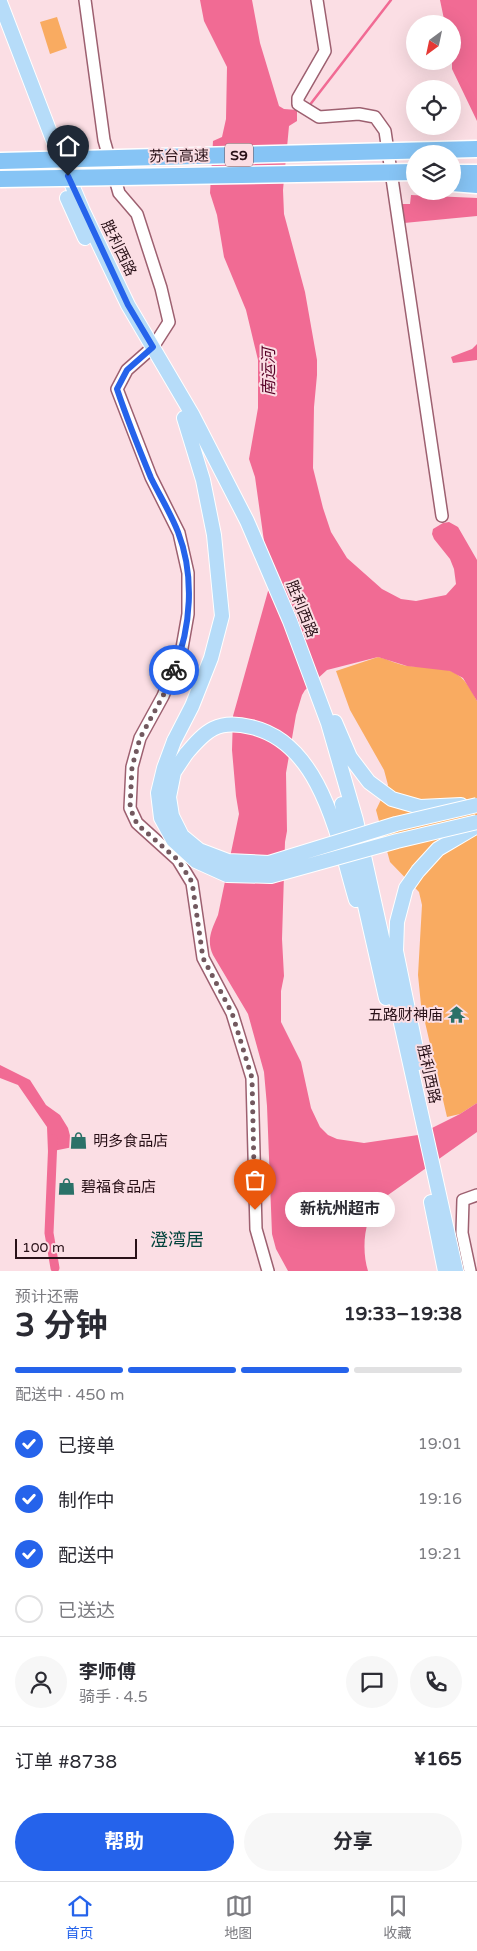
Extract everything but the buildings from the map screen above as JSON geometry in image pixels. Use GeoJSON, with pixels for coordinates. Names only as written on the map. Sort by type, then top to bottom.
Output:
{"type":"FeatureCollection","features":[{"type":"Feature","properties":{"kind":"highway","name":"苏台高速"},"geometry":{"type":"LineString","coordinates":[[0,161],[474,149]]}},
{"type":"Feature","properties":{"kind":"highway","name":"苏台高速"},"geometry":{"type":"LineString","coordinates":[[0,179],[406,172]]}},
{"type":"Feature","properties":{"kind":"highway"},"geometry":{"type":"LineString","coordinates":[[461,173],[477,173]]}},
{"type":"Feature","properties":{"kind":"highway"},"geometry":{"type":"LineString","coordinates":[[278,175],[406,182]]}},
{"type":"Feature","properties":{"kind":"highway"},"geometry":{"type":"LineString","coordinates":[[461,184],[477,185]]}},
{"type":"Feature","properties":{"kind":"main road","name":"胜利西路"},"geometry":{"type":"LineString","coordinates":[[0,2],[53,140],[83,211],[149,350],[240,528],[275,607],[319,725],[347,821],[386,1002],[421,1129]]}},
{"type":"Feature","properties":{"kind":"main road","name":"胜利西路"},"geometry":{"type":"LineString","coordinates":[[0,28],[75,216],[121,310],[192,414],[247,521],[290,621],[328,723],[356,820],[421,1129],[445,1271]]}},
{"type":"Feature","properties":{"kind":"main road"},"geometry":{"type":"LineString","coordinates":[[184,418],[203,480],[214,535],[222,616],[211,658],[192,706],[174,741],[164,768],[158,793],[161,818],[173,840],[196,861],[227,875],[271,876],[397,841],[477,824]]}},
{"type":"Feature","properties":{"kind":"main road"},"geometry":{"type":"LineString","coordinates":[[290,621],[350,757],[369,782],[392,799],[420,807],[477,805]]}},
{"type":"Feature","properties":{"kind":"main road"},"geometry":{"type":"LineString","coordinates":[[386,1002],[325,797],[302,760],[282,740],[258,728],[238,724],[215,726],[198,740],[174,772],[169,797],[172,816],[182,836],[199,850],[228,861],[269,863],[396,824],[477,805]]}},
{"type":"Feature","properties":{"kind":"main road"},"geometry":{"type":"LineString","coordinates":[[421,1129],[418,1058],[396,951],[397,922],[406,888],[438,849],[477,824]]}},
{"type":"Feature","properties":{"kind":"main road","name":"胜利西路"},"geometry":{"type":"LineString","coordinates":[[428,1169],[456,1271]]}},
{"type":"Feature","properties":{"kind":"street"},"geometry":{"type":"LineString","coordinates":[[85,0],[104,140],[119,193],[137,214],[161,288],[169,322],[149,350],[127,370],[117,389],[151,477],[179,534],[188,573],[188,614],[182,648],[163,696],[140,738],[132,767],[130,808],[137,824],[178,860],[192,882],[203,958],[232,1013],[252,1078],[256,1229],[268,1271]]}},
{"type":"Feature","properties":{"kind":"street"},"geometry":{"type":"LineString","coordinates":[[317,0],[325,51],[298,98],[298,104],[319,117],[359,114],[376,117],[385,132],[442,516]]}},
{"type":"Feature","properties":{"kind":"street"},"geometry":{"type":"LineString","coordinates":[[470,1271],[462,1233],[463,1200],[477,1195]]}},
{"type":"Feature","properties":{"kind":"shaded area"},"geometry":{"type":"Polygon","coordinates":[[[57,17],[67,48],[50,54],[40,22],[57,17]]]}},
{"type":"Feature","properties":{"kind":"shaded area"},"geometry":{"type":"Polygon","coordinates":[[[378,657],[405,665],[442,669],[457,674],[464,680],[477,701],[477,1103],[460,1114],[447,1117],[421,1005],[418,975],[422,905],[419,892],[390,862],[376,810],[388,785],[384,770],[350,710],[336,671],[378,657]]]}},
{"type":"Feature","properties":{"kind":"water","name":"南运河"},"geometry":{"type":"Polygon","coordinates":[[[200,0],[252,0],[260,43],[279,106],[284,109],[297,110],[297,121],[289,126],[283,190],[284,214],[305,292],[317,360],[313,468],[331,532],[347,558],[382,589],[401,599],[416,601],[446,595],[456,584],[454,569],[450,559],[432,534],[433,529],[443,523],[449,522],[458,527],[477,560],[477,701],[463,678],[450,671],[407,666],[378,657],[327,670],[302,695],[296,715],[286,773],[287,831],[285,842],[282,939],[284,976],[281,991],[281,1022],[301,1062],[311,1108],[320,1127],[328,1135],[337,1139],[364,1143],[418,1135],[460,1114],[477,1103],[477,1132],[375,1206],[366,1233],[365,1253],[368,1271],[288,1271],[276,1249],[272,1234],[264,1072],[248,1014],[213,955],[210,944],[239,814],[232,750],[233,716],[270,584],[255,477],[249,459],[258,408],[258,360],[246,310],[224,257],[217,215],[210,193],[213,141],[222,137],[226,119],[227,67],[204,21],[200,0]]]}},
{"type":"Feature","properties":{"kind":"water"},"geometry":{"type":"Polygon","coordinates":[[[440,0],[477,0],[477,121],[461,88],[461,80],[457,80],[452,70],[461,70],[461,15],[443,15],[440,0]]]}},
{"type":"Feature","properties":{"kind":"water"},"geometry":{"type":"Polygon","coordinates":[[[461,197],[477,198],[477,216],[404,223],[400,204],[410,204],[410,200],[461,200],[461,197]]]}},
{"type":"Feature","properties":{"kind":"water"},"geometry":{"type":"Polygon","coordinates":[[[477,344],[477,360],[453,363],[451,357],[472,349],[477,344]]]}},
{"type":"Feature","properties":{"kind":"water"},"geometry":{"type":"Polygon","coordinates":[[[0,1065],[30,1080],[46,1105],[60,1115],[68,1128],[73,1147],[48,1152],[47,1127],[18,1085],[0,1078],[0,1065]]]}},
{"type":"Feature","properties":{"kind":"waterway"},"geometry":{"type":"LineString","coordinates":[[309,106],[391,0]]}},
{"type":"Feature","properties":{"kind":"waterway"},"geometry":{"type":"LineString","coordinates":[[53,1139],[49,1233],[55,1268]]}},
{"type":"Feature","properties":{"kind":"way so far"},"geometry":{"type":"LineString","coordinates":[[174,670],[163,696],[140,738],[132,767],[130,808],[137,824],[178,860],[192,882],[203,958],[232,1013],[252,1078],[255,1210]]}},
{"type":"Feature","properties":{"kind":"place","name":"五路财神庙"},"geometry":{"type":"Point","coordinates":[457,1015]}},
{"type":"Feature","properties":{"kind":"place","name":"明多食品店"},"geometry":{"type":"Point","coordinates":[79,1141]}},
{"type":"Feature","properties":{"kind":"place","name":"碧福食品店"},"geometry":{"type":"Point","coordinates":[67,1187]}},
{"type":"Feature","properties":{"kind":"place","name":"新杭州超市"},"geometry":{"type":"Point","coordinates":[255,1210]}},
{"type":"Feature","properties":{"kind":"district","name":"澄湾居"},"geometry":{"type":"Point","coordinates":[177,1240]}},
{"type":"Feature","properties":{"kind":"route"},"geometry":{"type":"LineString","coordinates":[[68,176],[128,305],[153,347],[145,352],[127,370],[117,389],[151,477],[179,534],[188,573],[188,614],[182,648],[174,670]]}}]}
